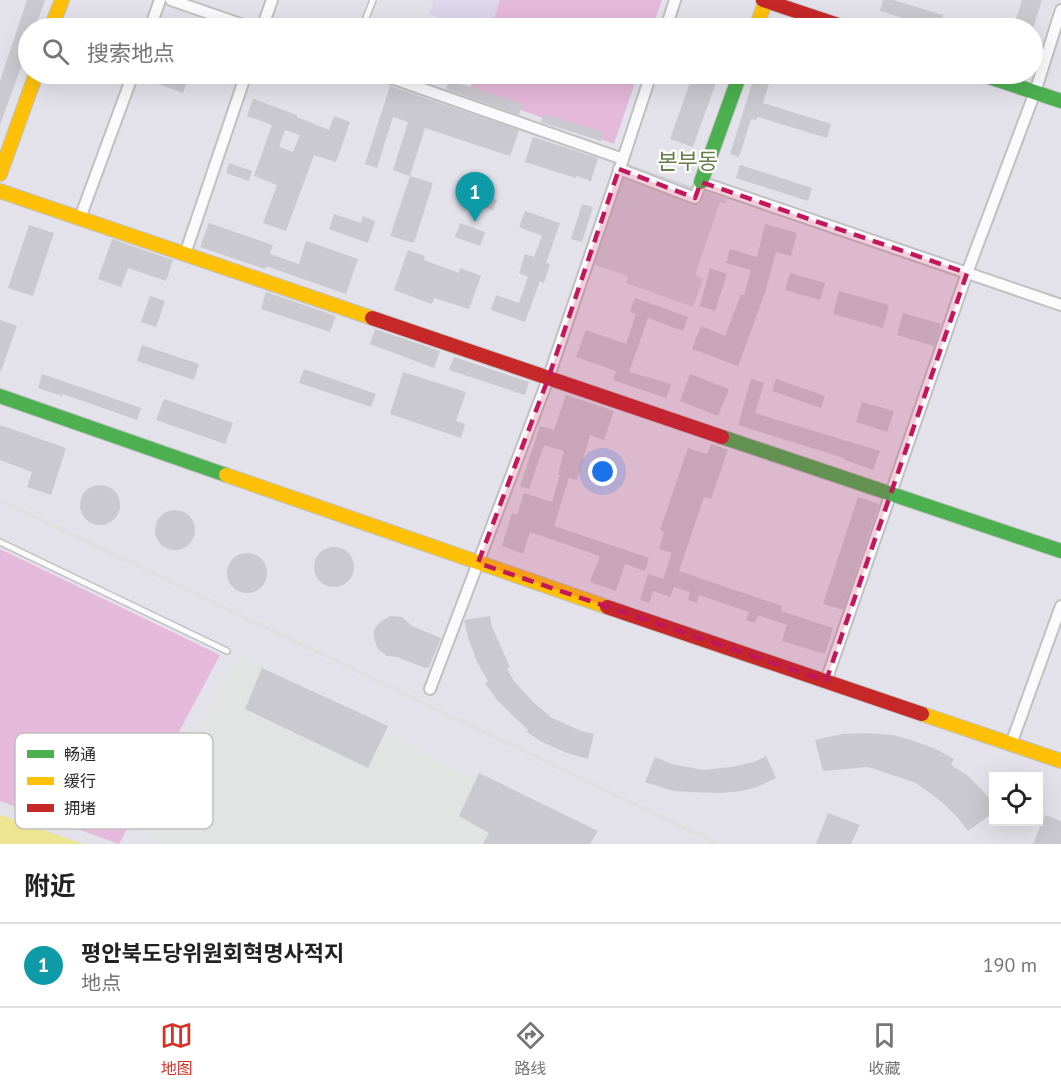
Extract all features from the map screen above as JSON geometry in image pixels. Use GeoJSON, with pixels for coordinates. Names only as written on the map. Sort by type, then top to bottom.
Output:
{"type":"FeatureCollection","features":[{"type":"Feature","properties":{"kind":"street"},"geometry":{"type":"LineString","coordinates":[[55,18],[62,0]]}},
{"type":"Feature","properties":{"kind":"street"},"geometry":{"type":"LineString","coordinates":[[154,18],[160,0]]}},
{"type":"Feature","properties":{"kind":"street"},"geometry":{"type":"LineString","coordinates":[[171,0],[223,18]]}},
{"type":"Feature","properties":{"kind":"street"},"geometry":{"type":"LineString","coordinates":[[266,18],[272,0]]}},
{"type":"Feature","properties":{"kind":"street"},"geometry":{"type":"LineString","coordinates":[[669,18],[675,0]]}},
{"type":"Feature","properties":{"kind":"street"},"geometry":{"type":"LineString","coordinates":[[759,18],[765,0],[818,18]]}},
{"type":"Feature","properties":{"kind":"street"},"geometry":{"type":"LineString","coordinates":[[1043,67],[1061,10]]}},
{"type":"Feature","properties":{"kind":"street"},"geometry":{"type":"LineString","coordinates":[[0,174],[32,84]]}},
{"type":"Feature","properties":{"kind":"street"},"geometry":{"type":"LineString","coordinates":[[80,218],[129,84]]}},
{"type":"Feature","properties":{"kind":"street"},"geometry":{"type":"LineString","coordinates":[[185,254],[243,84]]}},
{"type":"Feature","properties":{"kind":"street"},"geometry":{"type":"LineString","coordinates":[[407,84],[621,164],[695,198],[736,84]]}},
{"type":"Feature","properties":{"kind":"street"},"geometry":{"type":"LineString","coordinates":[[430,688],[548,379],[648,84]]}},
{"type":"Feature","properties":{"kind":"street"},"geometry":{"type":"LineString","coordinates":[[1011,84],[1061,101]]}},
{"type":"Feature","properties":{"kind":"street"},"geometry":{"type":"LineString","coordinates":[[825,681],[967,273],[1038,84]]}},
{"type":"Feature","properties":{"kind":"street"},"geometry":{"type":"LineString","coordinates":[[701,182],[1061,305]]}},
{"type":"Feature","properties":{"kind":"street"},"geometry":{"type":"LineString","coordinates":[[0,191],[548,379],[1061,551]]}},
{"type":"Feature","properties":{"kind":"street"},"geometry":{"type":"LineString","coordinates":[[0,396],[478,563],[1061,761]]}},
{"type":"Feature","properties":{"kind":"street"},"geometry":{"type":"LineString","coordinates":[[1011,744],[1061,606]]}},
{"type":"Feature","properties":{"kind":"lane"},"geometry":{"type":"LineString","coordinates":[[366,18],[373,0]]}},
{"type":"Feature","properties":{"kind":"lane"},"geometry":{"type":"LineString","coordinates":[[0,542],[227,651]]}},
{"type":"Feature","properties":{"kind":"highlighted area"},"geometry":{"type":"Polygon","coordinates":[[[619,169],[695,198],[701,182],[967,273],[826,681],[478,563],[548,379],[619,169]]]}},
{"type":"Feature","properties":{"kind":"shaded area"},"geometry":{"type":"Polygon","coordinates":[[[434,0],[500,0],[494,18],[440,18],[429,14],[434,0]]]}},
{"type":"Feature","properties":{"kind":"shaded area"},"geometry":{"type":"Polygon","coordinates":[[[500,0],[662,0],[656,18],[494,18],[500,0]]]}},
{"type":"Feature","properties":{"kind":"shaded area"},"geometry":{"type":"Polygon","coordinates":[[[471,84],[635,84],[614,144],[469,91],[471,84]]]}},
{"type":"Feature","properties":{"kind":"shaded area"},"geometry":{"type":"Polygon","coordinates":[[[616,160],[727,199],[726,204],[720,202],[695,275],[703,279],[693,307],[626,283],[628,276],[581,260],[616,160]]]}},
{"type":"Feature","properties":{"kind":"shaded area"},"geometry":{"type":"Polygon","coordinates":[[[0,549],[220,655],[178,733],[15,733],[15,806],[0,801],[0,549]]]}},
{"type":"Feature","properties":{"kind":"shaded area"},"geometry":{"type":"Polygon","coordinates":[[[238,654],[600,844],[165,844],[140,831],[141,829],[213,829],[213,733],[194,733],[238,654]]]}},
{"type":"Feature","properties":{"kind":"shaded area"},"geometry":{"type":"Polygon","coordinates":[[[0,815],[15,820],[15,829],[40,829],[83,844],[0,844],[0,815]]]}},
{"type":"Feature","properties":{"kind":"shaded area"},"geometry":{"type":"Polygon","coordinates":[[[77,829],[127,829],[119,844],[77,829]]]}},
{"type":"Feature","properties":{"kind":"building"},"geometry":{"type":"Polygon","coordinates":[[[27,0],[45,0],[39,18],[21,18],[27,0]]]}},
{"type":"Feature","properties":{"kind":"building"},"geometry":{"type":"Polygon","coordinates":[[[883,0],[893,0],[943,15],[942,18],[903,18],[880,11],[883,0]]]}},
{"type":"Feature","properties":{"kind":"building"},"geometry":{"type":"Polygon","coordinates":[[[1022,0],[1042,0],[1036,18],[1016,18],[1022,0]]]}},
{"type":"Feature","properties":{"kind":"building"},"geometry":{"type":"Polygon","coordinates":[[[18,27],[18,76],[0,125],[0,81],[18,27]]]}},
{"type":"Feature","properties":{"kind":"building"},"geometry":{"type":"Polygon","coordinates":[[[159,84],[186,84],[183,93],[159,84]]]}},
{"type":"Feature","properties":{"kind":"building"},"geometry":{"type":"Polygon","coordinates":[[[448,84],[461,84],[522,104],[519,115],[446,89],[448,84]]]}},
{"type":"Feature","properties":{"kind":"building"},"geometry":{"type":"Polygon","coordinates":[[[689,84],[715,84],[693,147],[670,139],[689,84]]]}},
{"type":"Feature","properties":{"kind":"building"},"geometry":{"type":"Polygon","coordinates":[[[752,84],[769,84],[763,103],[831,124],[827,138],[758,117],[756,120],[751,119],[739,157],[730,154],[752,84]]]}},
{"type":"Feature","properties":{"kind":"building"},"geometry":{"type":"Polygon","coordinates":[[[390,86],[519,130],[510,156],[425,128],[410,176],[393,170],[408,122],[393,117],[377,168],[365,164],[390,86]]]}},
{"type":"Feature","properties":{"kind":"building"},"geometry":{"type":"Polygon","coordinates":[[[253,99],[297,115],[297,117],[329,130],[334,116],[350,122],[336,162],[314,155],[286,231],[263,223],[277,185],[254,176],[272,125],[247,116],[253,99]],[[285,130],[279,147],[293,152],[300,135],[285,130]]]}},
{"type":"Feature","properties":{"kind":"building"},"geometry":{"type":"Polygon","coordinates":[[[544,114],[603,132],[601,141],[541,122],[544,114]]]}},
{"type":"Feature","properties":{"kind":"building"},"geometry":{"type":"Polygon","coordinates":[[[533,137],[598,158],[591,181],[525,162],[533,137]]]}},
{"type":"Feature","properties":{"kind":"building"},"geometry":{"type":"Polygon","coordinates":[[[229,163],[252,171],[249,181],[226,173],[229,163]]]}},
{"type":"Feature","properties":{"kind":"building"},"geometry":{"type":"Polygon","coordinates":[[[740,165],[812,188],[808,201],[736,178],[740,165]]]}},
{"type":"Feature","properties":{"kind":"building"},"geometry":{"type":"Polygon","coordinates":[[[410,176],[433,183],[414,243],[390,236],[410,176]]]}},
{"type":"Feature","properties":{"kind":"building"},"geometry":{"type":"Polygon","coordinates":[[[480,194],[497,200],[493,210],[477,204],[480,194]]]}},
{"type":"Feature","properties":{"kind":"building"},"geometry":{"type":"Polygon","coordinates":[[[582,204],[593,207],[582,242],[571,239],[582,204]]]}},
{"type":"Feature","properties":{"kind":"building"},"geometry":{"type":"Polygon","coordinates":[[[525,211],[560,223],[546,263],[550,264],[544,283],[540,281],[525,322],[491,310],[496,295],[519,303],[528,277],[519,273],[525,254],[534,257],[542,236],[519,227],[525,211]]]}},
{"type":"Feature","properties":{"kind":"building"},"geometry":{"type":"Polygon","coordinates":[[[334,214],[361,223],[363,216],[375,221],[368,243],[329,229],[334,214]]]}},
{"type":"Feature","properties":{"kind":"building"},"geometry":{"type":"Polygon","coordinates":[[[209,223],[273,245],[270,254],[299,264],[306,241],[358,259],[346,294],[266,266],[265,269],[200,247],[209,223]]]}},
{"type":"Feature","properties":{"kind":"building"},"geometry":{"type":"Polygon","coordinates":[[[460,223],[485,232],[480,246],[455,237],[460,223]]]}},
{"type":"Feature","properties":{"kind":"building"},"geometry":{"type":"Polygon","coordinates":[[[765,224],[797,233],[791,256],[776,252],[765,293],[738,366],[692,349],[701,326],[725,336],[741,294],[744,295],[751,270],[726,263],[730,249],[757,257],[765,224]]]}},
{"type":"Feature","properties":{"kind":"building"},"geometry":{"type":"Polygon","coordinates":[[[29,225],[54,233],[33,296],[8,288],[29,225]]]}},
{"type":"Feature","properties":{"kind":"building"},"geometry":{"type":"Polygon","coordinates":[[[112,239],[173,260],[166,281],[128,268],[121,287],[98,279],[112,239]]]}},
{"type":"Feature","properties":{"kind":"building"},"geometry":{"type":"Polygon","coordinates":[[[408,250],[425,256],[424,260],[459,273],[460,268],[481,276],[469,309],[434,298],[432,304],[394,290],[408,250]]]}},
{"type":"Feature","properties":{"kind":"building"},"geometry":{"type":"Polygon","coordinates":[[[710,268],[727,274],[715,311],[700,306],[710,268]]]}},
{"type":"Feature","properties":{"kind":"building"},"geometry":{"type":"Polygon","coordinates":[[[790,273],[825,283],[820,300],[785,290],[790,273]]]}},
{"type":"Feature","properties":{"kind":"building"},"geometry":{"type":"Polygon","coordinates":[[[839,291],[889,305],[883,328],[833,314],[839,291]]]}},
{"type":"Feature","properties":{"kind":"building"},"geometry":{"type":"Polygon","coordinates":[[[266,292],[336,316],[330,332],[261,309],[266,292]]]}},
{"type":"Feature","properties":{"kind":"building"},"geometry":{"type":"Polygon","coordinates":[[[150,296],[165,301],[156,327],[141,322],[150,296]]]}},
{"type":"Feature","properties":{"kind":"building"},"geometry":{"type":"Polygon","coordinates":[[[635,298],[688,317],[683,331],[648,318],[629,372],[671,384],[666,398],[613,380],[616,371],[576,357],[586,330],[626,344],[636,314],[630,312],[635,298]]]}},
{"type":"Feature","properties":{"kind":"building"},"geometry":{"type":"Polygon","coordinates":[[[903,313],[941,324],[934,346],[897,335],[903,313]]]}},
{"type":"Feature","properties":{"kind":"building"},"geometry":{"type":"Polygon","coordinates":[[[0,320],[17,326],[1,371],[0,371],[0,320]]]}},
{"type":"Feature","properties":{"kind":"building"},"geometry":{"type":"Polygon","coordinates":[[[375,329],[440,351],[434,368],[370,344],[375,329]]]}},
{"type":"Feature","properties":{"kind":"building"},"geometry":{"type":"Polygon","coordinates":[[[142,345],[199,364],[194,380],[137,361],[142,345]]]}},
{"type":"Feature","properties":{"kind":"building"},"geometry":{"type":"Polygon","coordinates":[[[454,357],[529,382],[525,395],[449,370],[454,357]]]}},
{"type":"Feature","properties":{"kind":"building"},"geometry":{"type":"Polygon","coordinates":[[[304,369],[376,394],[371,407],[299,383],[304,369]]]}},
{"type":"Feature","properties":{"kind":"building"},"geometry":{"type":"Polygon","coordinates":[[[403,372],[466,392],[456,421],[465,424],[461,438],[390,414],[403,372]]]}},
{"type":"Feature","properties":{"kind":"building"},"geometry":{"type":"Polygon","coordinates":[[[42,374],[141,408],[137,420],[63,394],[62,396],[38,388],[42,374]]]}},
{"type":"Feature","properties":{"kind":"building"},"geometry":{"type":"Polygon","coordinates":[[[690,374],[729,389],[718,416],[680,401],[690,374]]]}},
{"type":"Feature","properties":{"kind":"building"},"geometry":{"type":"Polygon","coordinates":[[[751,379],[764,383],[755,413],[880,451],[873,470],[844,458],[738,425],[751,379]]]}},
{"type":"Feature","properties":{"kind":"building"},"geometry":{"type":"Polygon","coordinates":[[[776,379],[825,396],[821,408],[772,391],[776,379]]]}},
{"type":"Feature","properties":{"kind":"building"},"geometry":{"type":"Polygon","coordinates":[[[566,395],[614,411],[604,440],[590,435],[577,480],[569,478],[554,526],[649,558],[645,571],[625,564],[616,591],[590,582],[600,556],[530,532],[523,554],[502,546],[512,513],[517,515],[524,493],[552,502],[564,451],[544,445],[529,489],[520,486],[540,426],[554,430],[566,395]]]}},
{"type":"Feature","properties":{"kind":"building"},"geometry":{"type":"Polygon","coordinates":[[[164,399],[233,423],[225,444],[156,420],[164,399]]]}},
{"type":"Feature","properties":{"kind":"building"},"geometry":{"type":"Polygon","coordinates":[[[862,402],[894,411],[887,432],[856,422],[862,402]]]}},
{"type":"Feature","properties":{"kind":"building"},"geometry":{"type":"Polygon","coordinates":[[[0,425],[66,448],[51,495],[27,487],[32,472],[0,460],[0,425]]]}},
{"type":"Feature","properties":{"kind":"building"},"geometry":{"type":"Polygon","coordinates":[[[711,444],[728,450],[711,499],[704,497],[679,571],[782,606],[781,611],[833,628],[825,654],[782,641],[787,625],[758,615],[755,623],[746,620],[749,612],[699,595],[697,603],[688,600],[690,592],[674,587],[670,597],[653,591],[649,603],[640,600],[648,574],[663,579],[672,553],[659,549],[664,532],[660,530],[688,448],[707,454],[711,444]]]}},
{"type":"Feature","properties":{"kind":"building"},"geometry":{"type":"Polygon","coordinates":[[[100,485],[108,486],[114,491],[119,497],[119,513],[114,519],[108,524],[100,525],[92,524],[86,519],[81,513],[80,505],[81,497],[86,491],[92,486],[100,485]]]}},
{"type":"Feature","properties":{"kind":"building"},"geometry":{"type":"Polygon","coordinates":[[[858,497],[879,504],[843,610],[823,604],[858,497]]]}},
{"type":"Feature","properties":{"kind":"building"},"geometry":{"type":"Polygon","coordinates":[[[175,510],[183,511],[189,516],[194,522],[194,538],[189,544],[183,549],[175,550],[167,549],[161,544],[156,538],[155,530],[156,522],[161,516],[167,511],[175,510]]]}},
{"type":"Feature","properties":{"kind":"building"},"geometry":{"type":"Polygon","coordinates":[[[334,547],[342,548],[348,553],[353,559],[353,575],[348,581],[342,586],[334,587],[326,586],[320,581],[315,575],[314,567],[315,559],[320,553],[326,548],[334,547]]]}},
{"type":"Feature","properties":{"kind":"building"},"geometry":{"type":"Polygon","coordinates":[[[247,553],[255,554],[261,559],[266,565],[266,581],[261,587],[255,592],[247,593],[239,592],[233,587],[228,581],[227,573],[228,565],[233,559],[239,554],[247,553]]]}},
{"type":"Feature","properties":{"kind":"building"},"geometry":{"type":"Polygon","coordinates":[[[390,616],[402,617],[412,626],[441,638],[429,667],[425,668],[397,657],[387,656],[378,649],[374,630],[379,623],[390,616]]]}},
{"type":"Feature","properties":{"kind":"building"},"geometry":{"type":"Polygon","coordinates":[[[490,616],[492,627],[510,667],[507,669],[514,681],[552,718],[581,731],[594,734],[588,759],[542,742],[527,732],[528,730],[497,700],[485,683],[488,681],[478,664],[464,620],[490,616]]]}},
{"type":"Feature","properties":{"kind":"building"},"geometry":{"type":"Polygon","coordinates":[[[262,668],[388,726],[368,768],[245,709],[262,668]]]}},
{"type":"Feature","properties":{"kind":"building"},"geometry":{"type":"Polygon","coordinates":[[[842,734],[893,735],[936,749],[954,759],[951,765],[967,775],[989,798],[989,816],[968,831],[942,802],[916,783],[868,767],[823,771],[815,740],[842,734]]]}},
{"type":"Feature","properties":{"kind":"building"},"geometry":{"type":"Polygon","coordinates":[[[766,756],[776,778],[757,787],[741,791],[721,793],[673,791],[645,782],[655,757],[671,764],[703,770],[754,762],[766,756]]]}},
{"type":"Feature","properties":{"kind":"building"},"geometry":{"type":"Polygon","coordinates":[[[479,773],[598,831],[590,844],[483,844],[489,833],[459,816],[479,773]]]}},
{"type":"Feature","properties":{"kind":"building"},"geometry":{"type":"Polygon","coordinates":[[[828,813],[860,825],[851,844],[816,844],[828,813]]]}},
{"type":"Feature","properties":{"kind":"building"},"geometry":{"type":"Polygon","coordinates":[[[1045,815],[1061,821],[1061,844],[1033,844],[1040,826],[1043,826],[1045,815]]]}},
{"type":"Feature","properties":{"kind":"railway"},"geometry":{"type":"LineString","coordinates":[[0,500],[718,844]]}},
{"type":"Feature","properties":{"kind":"traffic: fast"},"geometry":{"type":"LineString","coordinates":[[701,182],[736,84]]}},
{"type":"Feature","properties":{"kind":"traffic: fast"},"geometry":{"type":"LineString","coordinates":[[1010,84],[1061,101]]}},
{"type":"Feature","properties":{"kind":"traffic: fast"},"geometry":{"type":"LineString","coordinates":[[0,396],[226,475]]}},
{"type":"Feature","properties":{"kind":"traffic: fast"},"geometry":{"type":"LineString","coordinates":[[722,437],[1061,551]]}},
{"type":"Feature","properties":{"kind":"traffic: slow"},"geometry":{"type":"LineString","coordinates":[[55,18],[62,0]]}},
{"type":"Feature","properties":{"kind":"traffic: slow"},"geometry":{"type":"LineString","coordinates":[[760,18],[766,0]]}},
{"type":"Feature","properties":{"kind":"traffic: slow"},"geometry":{"type":"LineString","coordinates":[[0,174],[32,84]]}},
{"type":"Feature","properties":{"kind":"traffic: slow"},"geometry":{"type":"LineString","coordinates":[[0,191],[372,318]]}},
{"type":"Feature","properties":{"kind":"traffic: slow"},"geometry":{"type":"LineString","coordinates":[[226,475],[607,607]]}},
{"type":"Feature","properties":{"kind":"traffic: slow"},"geometry":{"type":"LineString","coordinates":[[922,714],[1061,761]]}},
{"type":"Feature","properties":{"kind":"traffic: jam"},"geometry":{"type":"LineString","coordinates":[[763,0],[817,18]]}},
{"type":"Feature","properties":{"kind":"traffic: jam"},"geometry":{"type":"LineString","coordinates":[[372,318],[722,437]]}},
{"type":"Feature","properties":{"kind":"traffic: jam"},"geometry":{"type":"LineString","coordinates":[[607,607],[922,714]]}},
{"type":"Feature","properties":{"kind":"place","name":"평안북도당위원회혁명사적지"},"geometry":{"type":"Point","coordinates":[475,222]}},
{"type":"Feature","properties":{"kind":"district","name":"본부동"},"geometry":{"type":"Point","coordinates":[688,161]}}]}
